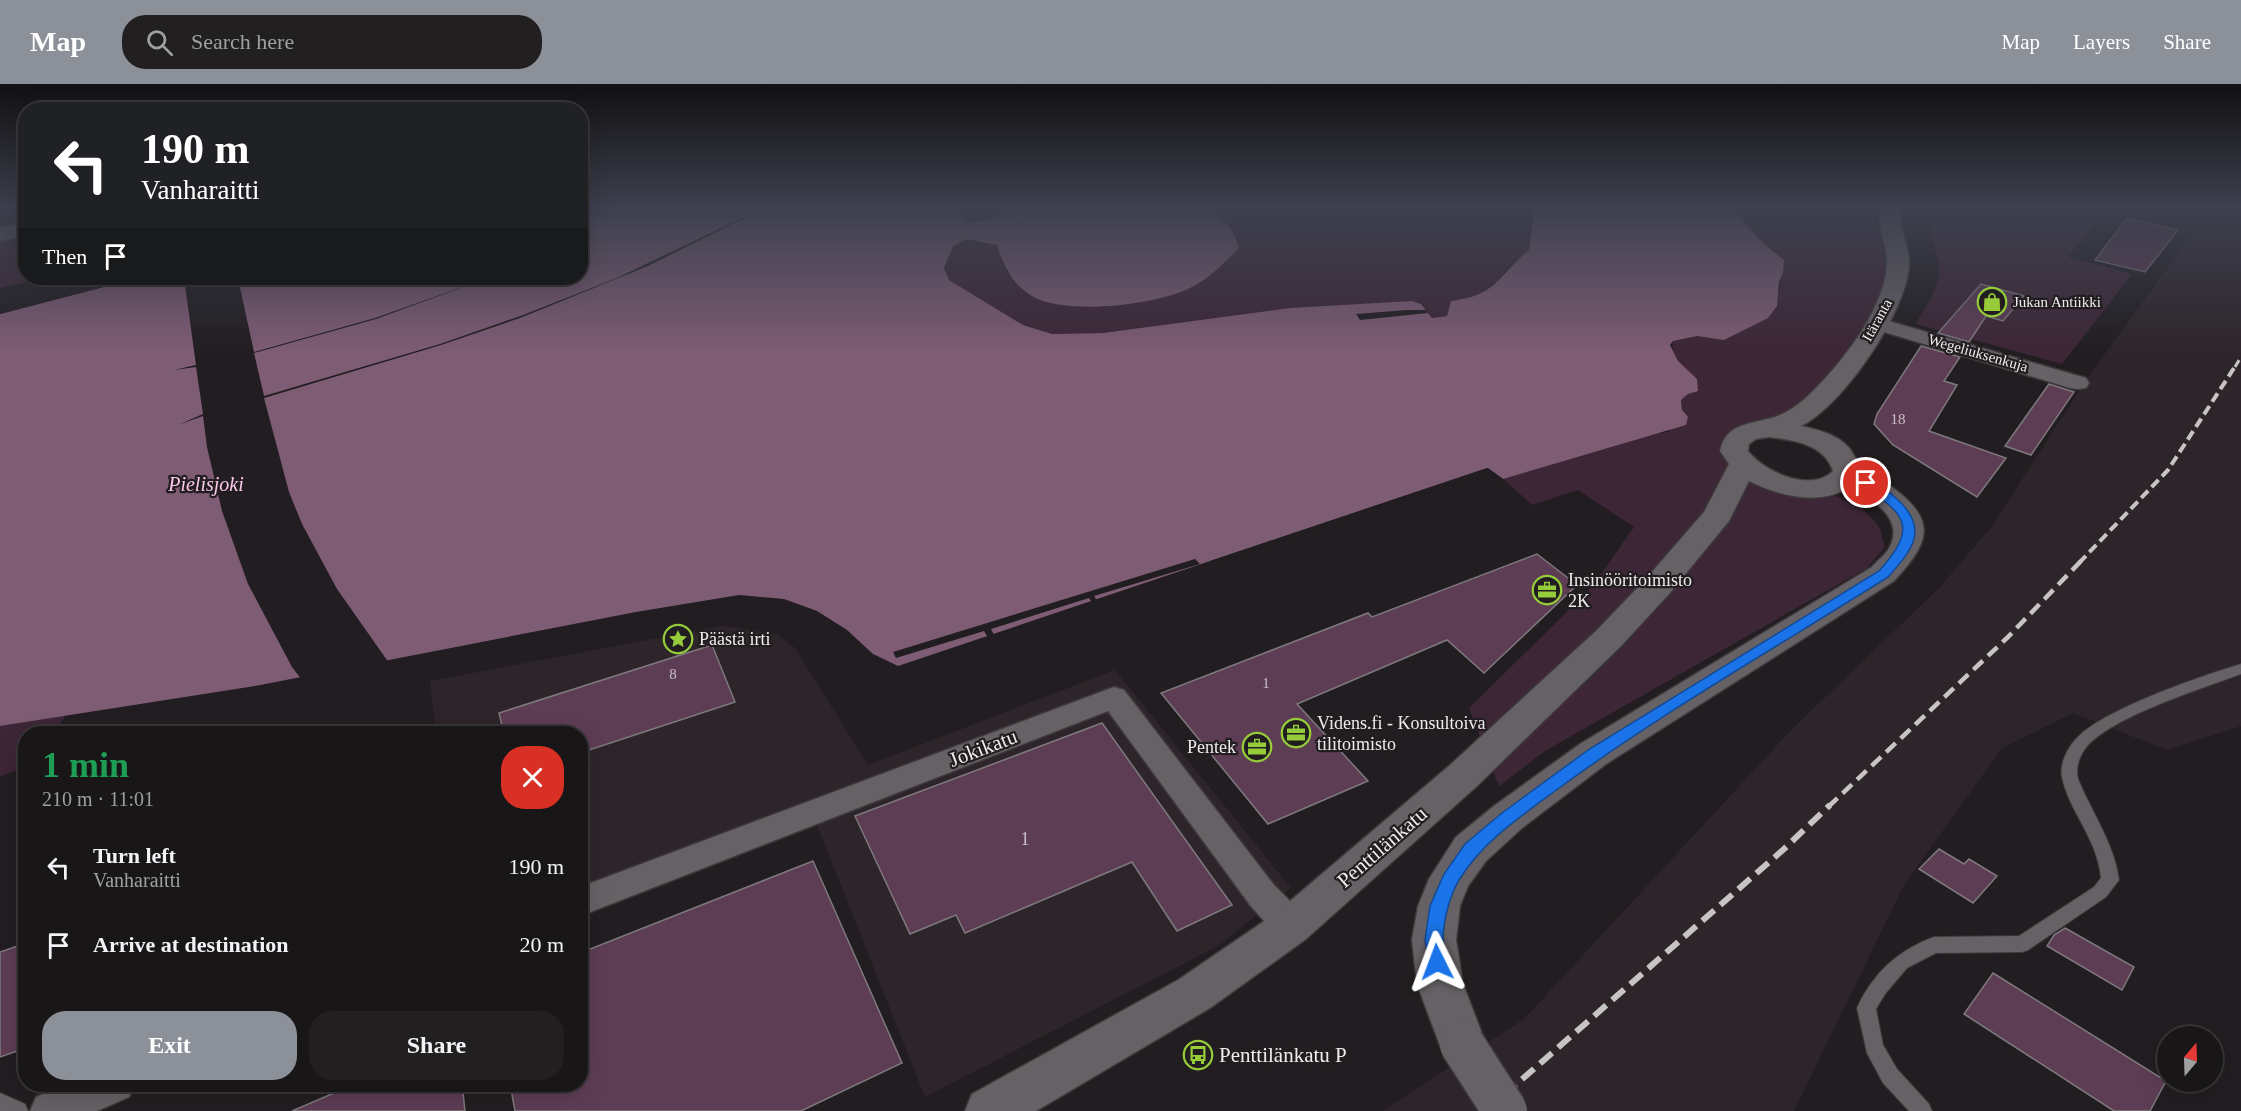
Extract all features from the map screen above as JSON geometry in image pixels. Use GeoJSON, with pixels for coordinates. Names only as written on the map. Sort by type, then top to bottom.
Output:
{"type":"FeatureCollection","features":[{"type":"Feature","properties":{"kind":"street","name":"Itäranta"},"geometry":{"type":"LineString","coordinates":[[1743,464],[1734,451],[1736,440],[1748,432],[1768,429],[1798,417],[1827,392],[1878,324],[1895,285],[1898,263],[1896,257]]}},
{"type":"Feature","properties":{"kind":"street","name":"Wegeliuksenkuja"},"geometry":{"type":"LineString","coordinates":[[1878,324],[2078,383]]}},
{"type":"Feature","properties":{"kind":"street"},"geometry":{"type":"LineString","coordinates":[[1827,392],[1824,423],[1828,445]]}},
{"type":"Feature","properties":{"kind":"street"},"geometry":{"type":"LineString","coordinates":[[1743,464],[1760,476],[1783,484],[1808,488],[1839,479],[1847,463],[1828,445],[1793,432],[1768,429]]}},
{"type":"Feature","properties":{"kind":"street","name":"Penttilänkatu"},"geometry":{"type":"LineString","coordinates":[[990,1111],[1194,994],[1292,926],[1463,776],[1600,647],[1657,587],[1718,515],[1743,464]]}},
{"type":"Feature","properties":{"kind":"street"},"geometry":{"type":"LineString","coordinates":[[1505,1111],[1462,1044],[1440,984],[1434,940],[1439,906],[1450,879],[1471,849],[1508,817],[1593,754],[1883,574],[1904,551],[1894,531],[1881,516],[1860,502],[1839,479]]}},
{"type":"Feature","properties":{"kind":"street","name":"Penttilänkatu"},"geometry":{"type":"LineString","coordinates":[[1718,515],[1750,496],[1783,484]]}},
{"type":"Feature","properties":{"kind":"street","name":"Jokikatu"},"geometry":{"type":"LineString","coordinates":[[588,899],[1114,697],[1262,896],[1292,926]]}},
{"type":"Feature","properties":{"kind":"street"},"geometry":{"type":"LineString","coordinates":[[50,1111],[96,1092]]}},
{"type":"Feature","properties":{"kind":"lane"},"geometry":{"type":"LineString","coordinates":[[1922,1111],[1890,1076],[1874,1047],[1866,1008],[1878,988],[1901,962],[1934,945],[2022,944],[2100,892],[2110,880],[2109,863],[2068,776],[2073,756],[2085,739],[2124,717],[2241,669]]}},
{"type":"Feature","properties":{"kind":"lane"},"geometry":{"type":"LineString","coordinates":[[0,1102],[18,1111]]}},
{"type":"Feature","properties":{"kind":"shaded area"},"geometry":{"type":"Polygon","coordinates":[[[0,257],[18,257],[18,284],[0,288],[0,257]]]}},
{"type":"Feature","properties":{"kind":"shaded area"},"geometry":{"type":"Polygon","coordinates":[[[949,257],[1001,257],[1007,272],[1032,296],[1075,307],[1210,276],[1230,257],[1521,257],[1484,293],[1451,301],[1447,316],[1432,318],[1421,304],[1412,301],[1103,333],[1052,334],[1023,325],[949,280],[944,268],[949,257]]]}},
{"type":"Feature","properties":{"kind":"shaded area"},"geometry":{"type":"Polygon","coordinates":[[[1780,257],[1891,257],[1892,262],[1877,311],[1818,389],[1762,427],[1742,430],[1738,465],[1816,488],[1855,506],[1870,517],[1880,529],[1885,547],[1867,568],[1545,751],[1499,786],[1469,708],[1592,587],[1634,527],[1578,490],[1532,505],[1503,479],[1648,435],[1668,432],[1682,410],[1681,400],[1688,394],[1686,370],[1672,355],[1673,340],[1777,306],[1784,260],[1780,257]]]}},
{"type":"Feature","properties":{"kind":"shaded area"},"geometry":{"type":"Polygon","coordinates":[[[1937,257],[2068,257],[2132,274],[2062,364],[1916,324],[1938,280],[1937,257]]]}},
{"type":"Feature","properties":{"kind":"shaded area"},"geometry":{"type":"Polygon","coordinates":[[[2176,257],[2241,257],[2241,726],[2167,750],[2073,713],[2002,748],[1904,885],[1794,1111],[1382,1111],[1524,1019],[1792,729],[1940,587],[1992,526],[2090,374],[2176,257]]]}},
{"type":"Feature","properties":{"kind":"shaded area"},"geometry":{"type":"Polygon","coordinates":[[[722,626],[777,634],[795,648],[868,765],[1115,670],[1291,888],[1218,946],[925,1097],[815,820],[588,909],[588,726],[435,726],[430,681],[722,626]]]}},
{"type":"Feature","properties":{"kind":"shaded area"},"geometry":{"type":"Polygon","coordinates":[[[67,714],[58,726],[18,726],[18,769],[0,777],[0,726],[67,714]]]}},
{"type":"Feature","properties":{"kind":"water","name":"Pielisjoki"},"geometry":{"type":"Polygon","coordinates":[[[588,257],[949,257],[944,268],[949,280],[1023,325],[1052,334],[1103,333],[1290,308],[1412,301],[1421,304],[1432,318],[1447,316],[1451,301],[1488,289],[1521,257],[1780,257],[1784,260],[1777,306],[1768,318],[1724,340],[1697,336],[1673,341],[1670,345],[1678,361],[1697,379],[1698,391],[1688,394],[1681,400],[1682,410],[1688,417],[1686,425],[1503,479],[1487,468],[898,666],[873,654],[847,630],[817,611],[784,599],[739,595],[636,612],[255,686],[0,726],[0,314],[111,285],[588,285],[588,257]]]}},
{"type":"Feature","properties":{"kind":"water","name":"Pielisjoki"},"geometry":{"type":"Polygon","coordinates":[[[1001,257],[1230,257],[1204,280],[1175,294],[1134,303],[1088,307],[1066,306],[1032,296],[1014,280],[1001,257]]]}},
{"type":"Feature","properties":{"kind":"pier"},"geometry":{"type":"Polygon","coordinates":[[[661,257],[666,257],[648,266],[520,318],[441,345],[264,398],[289,492],[302,524],[337,589],[389,663],[302,680],[292,667],[248,584],[222,511],[207,447],[203,416],[178,425],[203,414],[196,367],[174,370],[196,365],[185,285],[240,285],[254,352],[375,318],[469,285],[376,319],[254,353],[264,396],[440,344],[523,315],[617,278],[661,257]]]}},
{"type":"Feature","properties":{"kind":"pier"},"geometry":{"type":"Polygon","coordinates":[[[99,285],[111,285],[0,314],[0,311],[99,285]]]}},
{"type":"Feature","properties":{"kind":"pier"},"geometry":{"type":"Polygon","coordinates":[[[1426,310],[1428,313],[1360,320],[1356,314],[1426,310]]]}},
{"type":"Feature","properties":{"kind":"pier"},"geometry":{"type":"Polygon","coordinates":[[[1488,468],[1506,481],[1502,482],[1487,471],[1213,563],[1210,561],[1488,468]]]}},
{"type":"Feature","properties":{"kind":"pier"},"geometry":{"type":"Polygon","coordinates":[[[1195,559],[1200,564],[1094,596],[1098,602],[1093,604],[1089,598],[991,629],[995,637],[989,639],[984,631],[896,658],[893,652],[1195,559]]]}},
{"type":"Feature","properties":{"kind":"building"},"geometry":{"type":"Polygon","coordinates":[[[2097,257],[2157,257],[2145,272],[2095,260],[2097,257]]]}},
{"type":"Feature","properties":{"kind":"building"},"geometry":{"type":"Polygon","coordinates":[[[1981,284],[2024,296],[2003,321],[1986,316],[1969,342],[1938,333],[1981,284]]]}},
{"type":"Feature","properties":{"kind":"building"},"geometry":{"type":"Polygon","coordinates":[[[1921,346],[1960,357],[1944,381],[1957,385],[1929,431],[2006,458],[1977,497],[1893,445],[1874,424],[1877,414],[1921,346]]]}},
{"type":"Feature","properties":{"kind":"building"},"geometry":{"type":"Polygon","coordinates":[[[2049,384],[2074,392],[2031,455],[2005,446],[2049,384]]]}},
{"type":"Feature","properties":{"kind":"building"},"geometry":{"type":"Polygon","coordinates":[[[1537,554],[1577,585],[1484,673],[1447,640],[1297,704],[1368,781],[1268,824],[1161,693],[1368,613],[1372,617],[1537,554]]]}},
{"type":"Feature","properties":{"kind":"building"},"geometry":{"type":"Polygon","coordinates":[[[712,645],[735,702],[588,750],[588,726],[502,726],[499,713],[712,645]]]}},
{"type":"Feature","properties":{"kind":"building"},"geometry":{"type":"Polygon","coordinates":[[[1102,723],[1232,905],[1177,931],[1132,862],[965,933],[956,915],[910,934],[855,816],[1102,723]]]}},
{"type":"Feature","properties":{"kind":"building"},"geometry":{"type":"Polygon","coordinates":[[[1939,849],[1964,864],[1969,859],[1997,876],[1973,903],[1919,869],[1939,849]]]}},
{"type":"Feature","properties":{"kind":"building"},"geometry":{"type":"Polygon","coordinates":[[[813,861],[902,1063],[801,1111],[515,1111],[511,1092],[588,1092],[588,950],[813,861]]]}},
{"type":"Feature","properties":{"kind":"building"},"geometry":{"type":"Polygon","coordinates":[[[2065,928],[2134,967],[2122,990],[2047,946],[2054,935],[2065,928]]]}},
{"type":"Feature","properties":{"kind":"building"},"geometry":{"type":"Polygon","coordinates":[[[18,946],[18,1051],[0,1057],[0,952],[18,946]]]}},
{"type":"Feature","properties":{"kind":"building"},"geometry":{"type":"Polygon","coordinates":[[[1993,973],[2157,1075],[2157,1092],[2160,1092],[2150,1111],[2114,1111],[1964,1014],[1993,973]]]}},
{"type":"Feature","properties":{"kind":"building"},"geometry":{"type":"Polygon","coordinates":[[[336,1092],[463,1092],[465,1111],[292,1111],[336,1092]]]}},
{"type":"Feature","properties":{"kind":"railway"},"geometry":{"type":"LineString","coordinates":[[2235,367],[2241,357]]}},
{"type":"Feature","properties":{"kind":"railway"},"geometry":{"type":"LineString","coordinates":[[2079,563],[2168,470],[2236,365]]}},
{"type":"Feature","properties":{"kind":"railway"},"geometry":{"type":"LineString","coordinates":[[1828,807],[2008,637],[2081,561]]}},
{"type":"Feature","properties":{"kind":"railway"},"geometry":{"type":"LineString","coordinates":[[1486,1111],[1784,849],[1830,805]]}},
{"type":"Feature","properties":{"kind":"place","name":"Jukan Antiikki"},"geometry":{"type":"Point","coordinates":[1992,302]}},
{"type":"Feature","properties":{"kind":"place","name":"Insinööritoimisto 2K"},"geometry":{"type":"Point","coordinates":[1547,590]}},
{"type":"Feature","properties":{"kind":"place","name":"Päästä irti"},"geometry":{"type":"Point","coordinates":[678,639]}},
{"type":"Feature","properties":{"kind":"place","name":"Videns.fi - Konsultoiva tilitoimisto"},"geometry":{"type":"Point","coordinates":[1296,733]}},
{"type":"Feature","properties":{"kind":"place","name":"Pentek"},"geometry":{"type":"Point","coordinates":[1257,747]}},
{"type":"Feature","properties":{"kind":"place","name":"Penttilänkatu P"},"geometry":{"type":"Point","coordinates":[1198,1055]}},
{"type":"Feature","properties":{"kind":"route"},"geometry":{"type":"LineString","coordinates":[[1437,962],[1434,940],[1439,906],[1450,879],[1471,849],[1508,817],[1593,754],[1883,574],[1904,551],[1910,529],[1904,512],[1884,494],[1866,483]]}}]}
